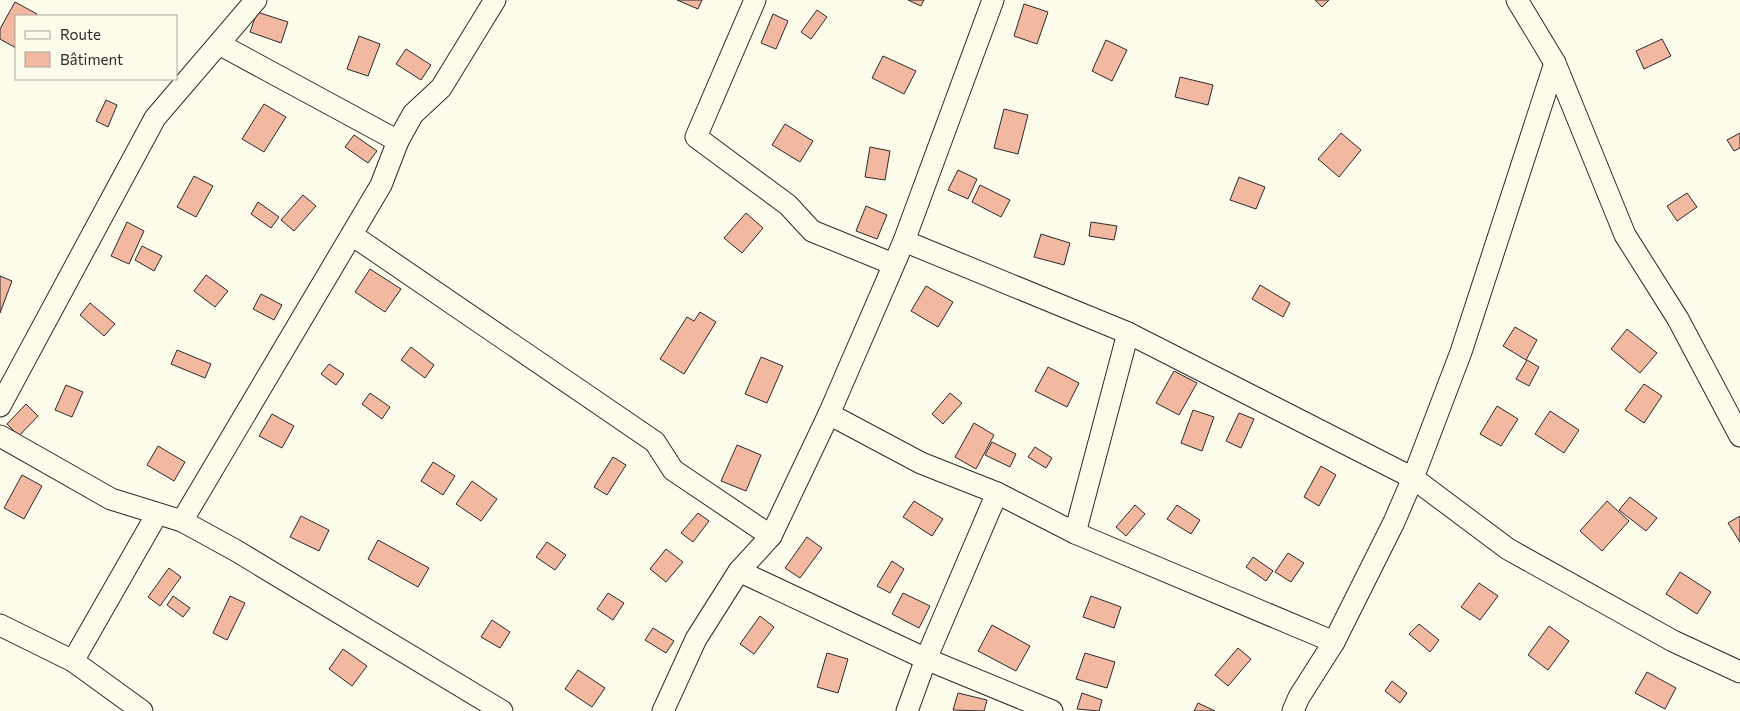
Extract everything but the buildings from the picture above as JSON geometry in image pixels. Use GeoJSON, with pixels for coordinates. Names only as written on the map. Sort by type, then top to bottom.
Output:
{"type":"FeatureCollection","features":[{"type":"Feature","properties":{"kind":"street"},"geometry":{"type":"LineString","coordinates":[[0,406],[155,118],[256,0]]}},
{"type":"Feature","properties":{"kind":"street"},"geometry":{"type":"LineString","coordinates":[[182,521],[381,186],[398,141],[412,114],[441,88],[495,0]]}},
{"type":"Feature","properties":{"kind":"street"},"geometry":{"type":"LineString","coordinates":[[754,0],[696,137],[788,205],[812,231],[893,264]]}},
{"type":"Feature","properties":{"kind":"street"},"geometry":{"type":"LineString","coordinates":[[663,711],[696,639],[739,571],[771,536],[829,414],[904,241],[993,0]]}},
{"type":"Feature","properties":{"kind":"street"},"geometry":{"type":"LineString","coordinates":[[1516,0],[1555,63],[1625,235],[1678,319],[1740,436]]}},
{"type":"Feature","properties":{"kind":"street"},"geometry":{"type":"LineString","coordinates":[[218,44],[398,141]]}},
{"type":"Feature","properties":{"kind":"street"},"geometry":{"type":"LineString","coordinates":[[1293,711],[1299,697],[1334,642],[1394,522],[1413,478],[1461,352],[1555,63]]}},
{"type":"Feature","properties":{"kind":"street"},"geometry":{"type":"LineString","coordinates":[[352,235],[654,442],[674,470],[771,536]]}},
{"type":"Feature","properties":{"kind":"street"},"geometry":{"type":"LineString","coordinates":[[904,241],[1128,333],[1413,478],[1508,548],[1673,640],[1740,672]]}},
{"type":"Feature","properties":{"kind":"street"},"geometry":{"type":"LineString","coordinates":[[1075,533],[1128,333]]}},
{"type":"Feature","properties":{"kind":"street"},"geometry":{"type":"LineString","coordinates":[[829,414],[921,463],[997,493],[1075,533],[1334,642]]}},
{"type":"Feature","properties":{"kind":"street"},"geometry":{"type":"LineString","coordinates":[[0,436],[111,499],[182,521],[235,550],[502,711]]}},
{"type":"Feature","properties":{"kind":"street"},"geometry":{"type":"LineString","coordinates":[[907,711],[926,659],[997,493]]}},
{"type":"Feature","properties":{"kind":"street"},"geometry":{"type":"LineString","coordinates":[[73,661],[158,514]]}},
{"type":"Feature","properties":{"kind":"street"},"geometry":{"type":"LineString","coordinates":[[739,571],[926,659],[1052,711]]}},
{"type":"Feature","properties":{"kind":"street"},"geometry":{"type":"LineString","coordinates":[[0,625],[73,661],[142,711]]}}]}
